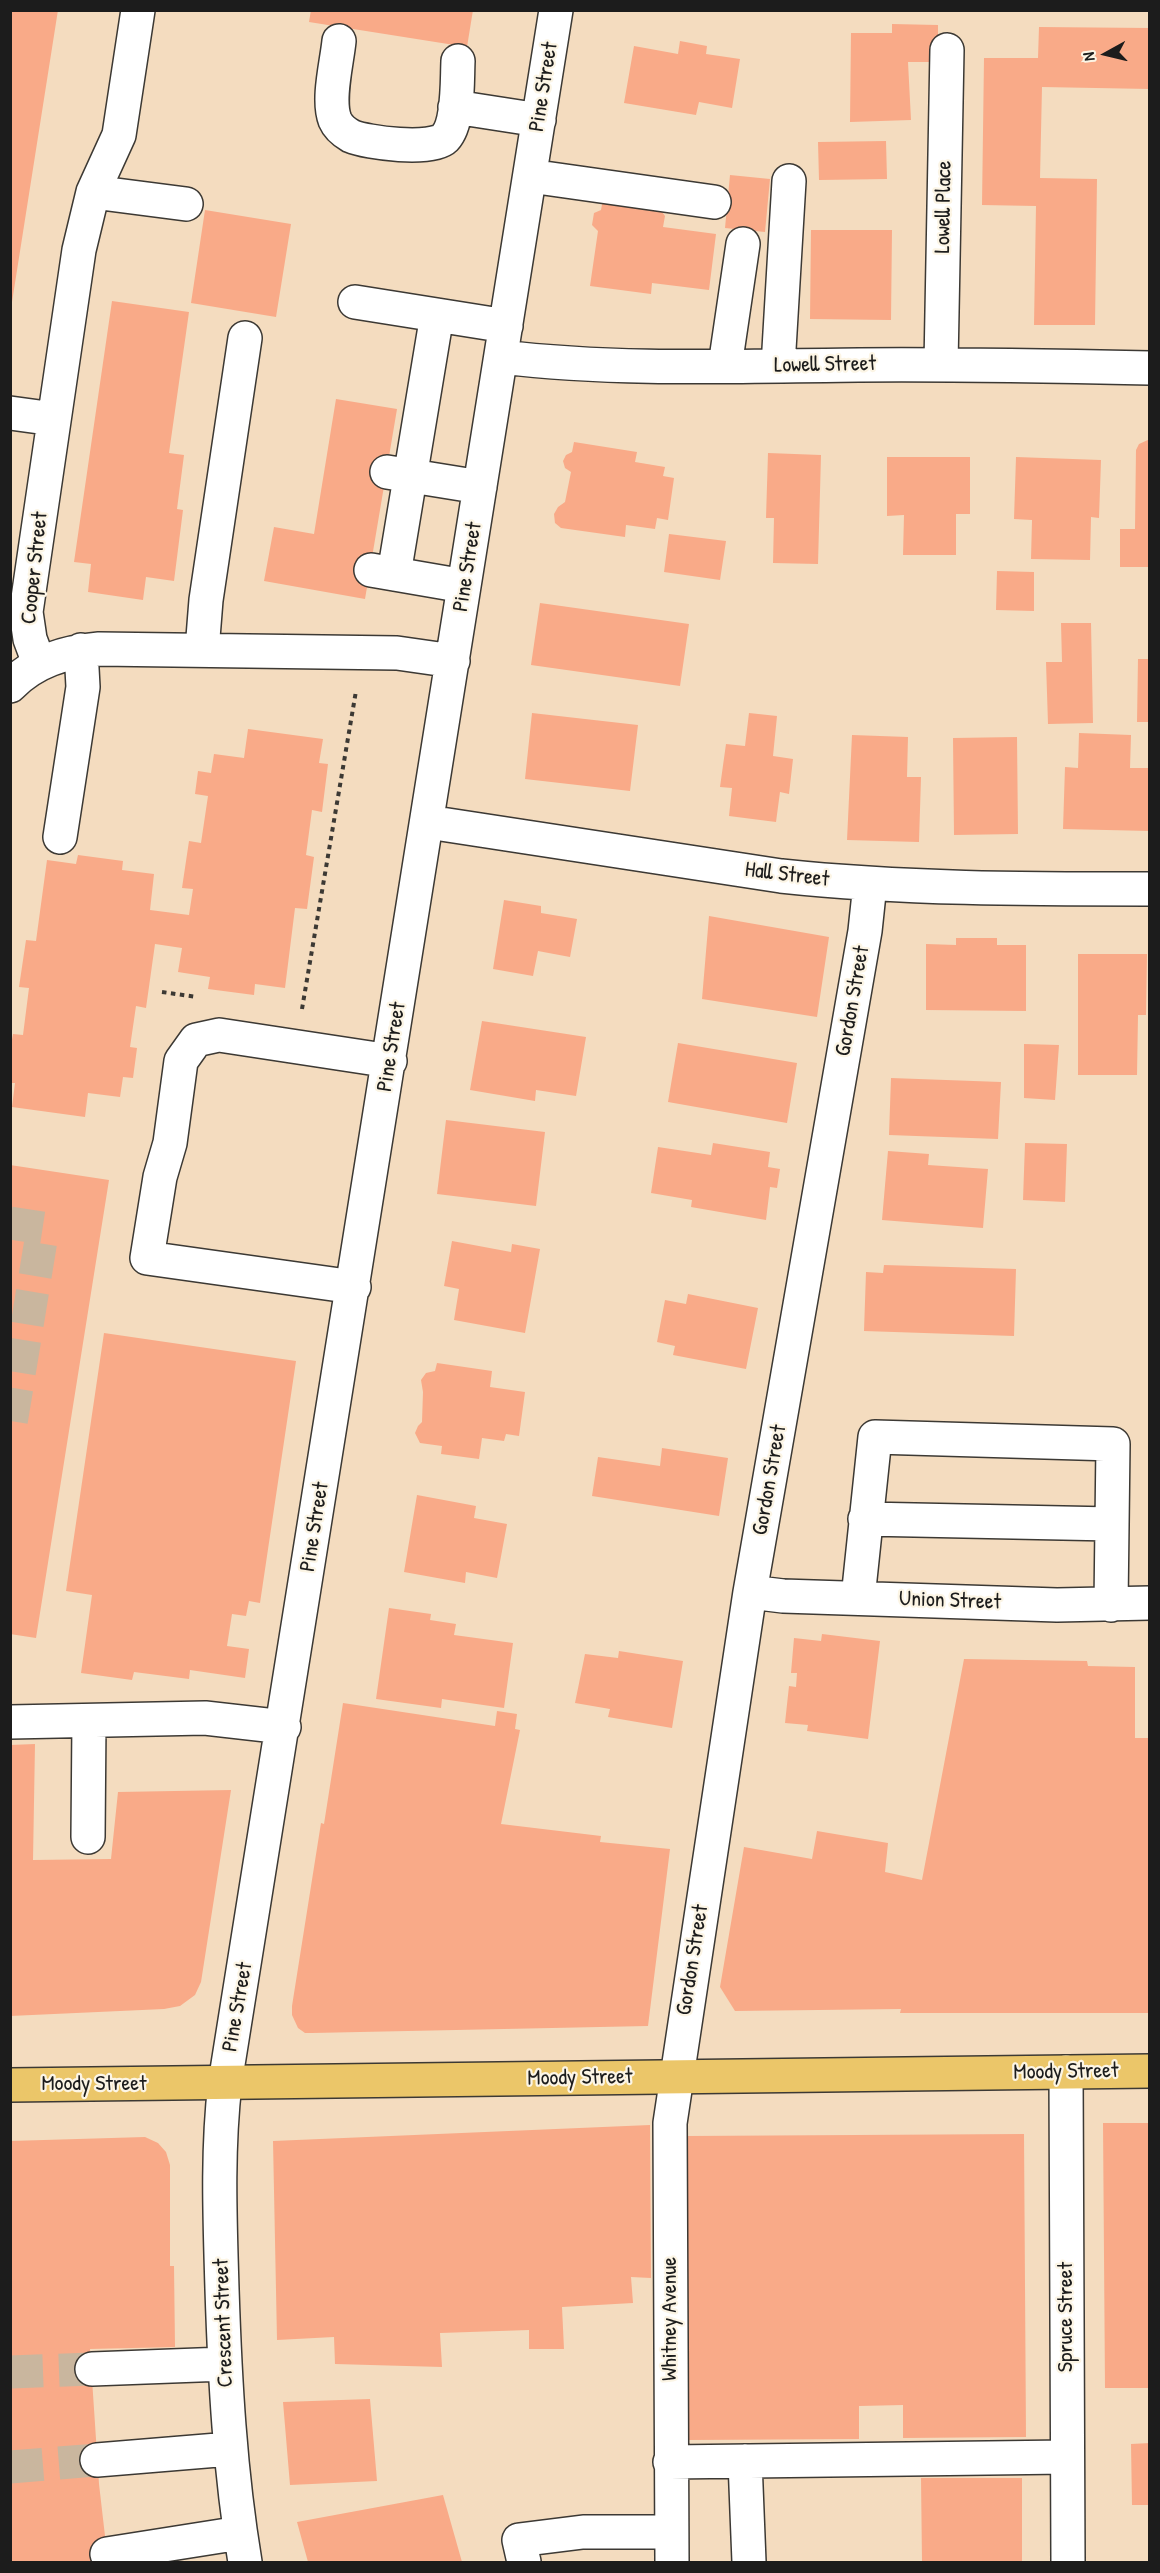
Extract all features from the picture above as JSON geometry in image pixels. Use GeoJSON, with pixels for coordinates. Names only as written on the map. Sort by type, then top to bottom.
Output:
{"type":"FeatureCollection","features":[{"type":"Feature","properties":{"kind":"main road","name":"Moody Street"},"geometry":{"type":"LineString","coordinates":[[10,2085],[1149,2071]]}},
{"type":"Feature","properties":{"kind":"street","name":"Cooper Street"},"geometry":{"type":"LineString","coordinates":[[26,646],[27,605],[79,250],[93,192],[119,135],[138,10]]}},
{"type":"Feature","properties":{"kind":"street","name":"Pine Street"},"geometry":{"type":"LineString","coordinates":[[225,2083],[284,1727],[556,10]]}},
{"type":"Feature","properties":{"kind":"street"},"geometry":{"type":"LineString","coordinates":[[339,41],[333,109],[335,120],[342,131],[365,140],[432,144],[443,140],[450,131],[455,107],[459,61]]}},
{"type":"Feature","properties":{"kind":"street","name":"Lowell Place"},"geometry":{"type":"LineString","coordinates":[[941,364],[947,50]]}},
{"type":"Feature","properties":{"kind":"street"},"geometry":{"type":"LineString","coordinates":[[455,107],[539,120]]}},
{"type":"Feature","properties":{"kind":"street"},"geometry":{"type":"LineString","coordinates":[[530,176],[714,202]]}},
{"type":"Feature","properties":{"kind":"street"},"geometry":{"type":"LineString","coordinates":[[778,366],[789,181]]}},
{"type":"Feature","properties":{"kind":"street"},"geometry":{"type":"LineString","coordinates":[[93,192],[186,204]]}},
{"type":"Feature","properties":{"kind":"street"},"geometry":{"type":"LineString","coordinates":[[725,366],[743,244]]}},
{"type":"Feature","properties":{"kind":"street","name":"Lowell Street"},"geometry":{"type":"LineString","coordinates":[[355,302],[437,315],[564,364],[778,366],[941,364],[1149,368]]}},
{"type":"Feature","properties":{"kind":"street"},"geometry":{"type":"LineString","coordinates":[[437,315],[399,474],[383,572],[464,586]]}},
{"type":"Feature","properties":{"kind":"street"},"geometry":{"type":"LineString","coordinates":[[202,650],[206,600],[245,338]]}},
{"type":"Feature","properties":{"kind":"street"},"geometry":{"type":"LineString","coordinates":[[10,413],[54,419]]}},
{"type":"Feature","properties":{"kind":"street"},"geometry":{"type":"LineString","coordinates":[[399,474],[480,487]]}},
{"type":"Feature","properties":{"kind":"street"},"geometry":{"type":"LineString","coordinates":[[10,686],[26,646],[81,650],[397,653],[453,661]]}},
{"type":"Feature","properties":{"kind":"street"},"geometry":{"type":"LineString","coordinates":[[60,837],[83,687],[81,650]]}},
{"type":"Feature","properties":{"kind":"street","name":"Hall Street"},"geometry":{"type":"LineString","coordinates":[[428,822],[781,876],[870,884],[1149,889]]}},
{"type":"Feature","properties":{"kind":"street","name":"Gordon Street"},"geometry":{"type":"LineString","coordinates":[[676,2077],[750,1592],[865,931],[870,884]]}},
{"type":"Feature","properties":{"kind":"street"},"geometry":{"type":"LineString","coordinates":[[354,1287],[147,1258],[160,1177],[170,1143],[178,1071],[185,1053],[196,1040],[219,1035],[390,1060]]}},
{"type":"Feature","properties":{"kind":"street"},"geometry":{"type":"LineString","coordinates":[[858,1598],[875,1437],[1113,1444],[1111,1605]]}},
{"type":"Feature","properties":{"kind":"street"},"geometry":{"type":"LineString","coordinates":[[865,1519],[1112,1524]]}},
{"type":"Feature","properties":{"kind":"street","name":"Union Street"},"geometry":{"type":"LineString","coordinates":[[750,1592],[783,1596],[1111,1605],[1149,1604]]}},
{"type":"Feature","properties":{"kind":"street"},"geometry":{"type":"LineString","coordinates":[[10,1722],[218,1718],[284,1727]]}},
{"type":"Feature","properties":{"kind":"street"},"geometry":{"type":"LineString","coordinates":[[88,1837],[89,1721]]}},
{"type":"Feature","properties":{"kind":"street","name":"Spruce Street"},"geometry":{"type":"LineString","coordinates":[[1066,2072],[1068,2562]]}},
{"type":"Feature","properties":{"kind":"street","name":"Whitney Avenue"},"geometry":{"type":"LineString","coordinates":[[671,2547],[670,2123],[676,2077]]}},
{"type":"Feature","properties":{"kind":"street","name":"Crescent Street"},"geometry":{"type":"LineString","coordinates":[[225,2083],[218,2165],[225,2364],[230,2449],[243,2548]]}},
{"type":"Feature","properties":{"kind":"street"},"geometry":{"type":"LineString","coordinates":[[92,2369],[225,2364]]}},
{"type":"Feature","properties":{"kind":"street"},"geometry":{"type":"LineString","coordinates":[[97,2460],[230,2449]]}},
{"type":"Feature","properties":{"kind":"street"},"geometry":{"type":"LineString","coordinates":[[670,2462],[1067,2457]]}},
{"type":"Feature","properties":{"kind":"street"},"geometry":{"type":"LineString","coordinates":[[746,2461],[749,2562]]}},
{"type":"Feature","properties":{"kind":"street"},"geometry":{"type":"LineString","coordinates":[[524,2562],[519,2541],[583,2532],[671,2547]]}},
{"type":"Feature","properties":{"kind":"street"},"geometry":{"type":"LineString","coordinates":[[107,2554],[243,2548]]}},
{"type":"Feature","properties":{"kind":"path"},"geometry":{"type":"LineString","coordinates":[[301,1013],[357,685]]}},
{"type":"Feature","properties":{"kind":"building"},"geometry":{"type":"Polygon","coordinates":[[[10,10],[58,10],[12,302],[10,302],[10,10]]]}},
{"type":"Feature","properties":{"kind":"building"},"geometry":{"type":"Polygon","coordinates":[[[311,10],[473,10],[467,47],[309,22],[311,10]]]}},
{"type":"Feature","properties":{"kind":"building"},"geometry":{"type":"Polygon","coordinates":[[[892,24],[938,25],[938,62],[908,62],[911,120],[850,122],[851,33],[892,33],[892,24]]]}},
{"type":"Feature","properties":{"kind":"building"},"geometry":{"type":"Polygon","coordinates":[[[1039,27],[1150,28],[1150,89],[1042,87],[1040,178],[1097,179],[1095,325],[1034,325],[1036,206],[982,205],[984,58],[1038,58],[1039,27]]]}},
{"type":"Feature","properties":{"kind":"building"},"geometry":{"type":"Polygon","coordinates":[[[680,41],[707,46],[706,54],[740,59],[732,108],[699,102],[696,115],[624,103],[634,46],[678,54],[680,41]]]}},
{"type":"Feature","properties":{"kind":"building"},"geometry":{"type":"Polygon","coordinates":[[[886,141],[887,179],[819,180],[818,142],[886,141]]]}},
{"type":"Feature","properties":{"kind":"building"},"geometry":{"type":"Polygon","coordinates":[[[730,175],[770,179],[765,232],[725,228],[730,175]]]}},
{"type":"Feature","properties":{"kind":"building"},"geometry":{"type":"Polygon","coordinates":[[[603,199],[660,209],[665,216],[663,227],[716,234],[709,290],[652,283],[651,294],[590,286],[598,231],[592,225],[594,213],[601,210],[603,199]]]}},
{"type":"Feature","properties":{"kind":"building"},"geometry":{"type":"Polygon","coordinates":[[[205,210],[291,224],[276,317],[191,303],[205,210]]]}},
{"type":"Feature","properties":{"kind":"building"},"geometry":{"type":"Polygon","coordinates":[[[811,230],[892,230],[891,320],[810,319],[811,230]]]}},
{"type":"Feature","properties":{"kind":"building"},"geometry":{"type":"Polygon","coordinates":[[[112,301],[189,312],[169,453],[184,455],[177,509],[183,510],[174,581],[146,577],[143,600],[88,592],[91,564],[74,562],[112,301]]]}},
{"type":"Feature","properties":{"kind":"building"},"geometry":{"type":"Polygon","coordinates":[[[336,399],[397,409],[365,599],[264,581],[274,527],[314,534],[336,399]]]}},
{"type":"Feature","properties":{"kind":"building"},"geometry":{"type":"Polygon","coordinates":[[[1150,439],[1150,567],[1120,567],[1120,529],[1135,529],[1136,450],[1139,444],[1150,439]]]}},
{"type":"Feature","properties":{"kind":"building"},"geometry":{"type":"Polygon","coordinates":[[[574,442],[637,452],[635,462],[665,467],[663,476],[674,478],[668,520],[657,518],[655,529],[626,525],[625,537],[561,528],[555,523],[554,514],[565,502],[571,472],[565,468],[563,461],[566,455],[572,452],[574,442]]]}},
{"type":"Feature","properties":{"kind":"building"},"geometry":{"type":"Polygon","coordinates":[[[768,453],[821,455],[818,564],[773,563],[774,518],[766,518],[768,453]]]}},
{"type":"Feature","properties":{"kind":"building"},"geometry":{"type":"Polygon","coordinates":[[[887,457],[970,457],[970,514],[956,514],[956,555],[903,555],[904,515],[887,516],[887,457]]]}},
{"type":"Feature","properties":{"kind":"building"},"geometry":{"type":"Polygon","coordinates":[[[1016,457],[1101,460],[1099,518],[1091,517],[1090,560],[1031,559],[1032,520],[1014,519],[1016,457]]]}},
{"type":"Feature","properties":{"kind":"building"},"geometry":{"type":"Polygon","coordinates":[[[669,534],[726,541],[720,580],[664,572],[669,534]]]}},
{"type":"Feature","properties":{"kind":"building"},"geometry":{"type":"Polygon","coordinates":[[[997,571],[1034,572],[1034,611],[996,610],[997,571]]]}},
{"type":"Feature","properties":{"kind":"building"},"geometry":{"type":"Polygon","coordinates":[[[540,603],[689,624],[680,686],[531,665],[540,603]]]}},
{"type":"Feature","properties":{"kind":"building"},"geometry":{"type":"Polygon","coordinates":[[[1061,623],[1091,623],[1093,723],[1048,724],[1046,662],[1062,662],[1061,623]]]}},
{"type":"Feature","properties":{"kind":"building"},"geometry":{"type":"Polygon","coordinates":[[[1138,659],[1150,659],[1150,722],[1137,722],[1138,659]]]}},
{"type":"Feature","properties":{"kind":"building"},"geometry":{"type":"Polygon","coordinates":[[[532,713],[638,725],[630,791],[525,779],[532,713]]]}},
{"type":"Feature","properties":{"kind":"building"},"geometry":{"type":"Polygon","coordinates":[[[749,713],[777,716],[773,756],[793,759],[789,794],[780,792],[776,822],[729,816],[732,788],[720,787],[726,744],[745,746],[749,713]]]}},
{"type":"Feature","properties":{"kind":"building"},"geometry":{"type":"Polygon","coordinates":[[[248,729],[323,739],[319,763],[328,764],[322,812],[312,810],[306,855],[314,857],[307,909],[295,908],[285,988],[255,984],[254,995],[208,989],[210,977],[178,972],[182,948],[155,944],[146,1008],[136,1006],[130,1047],[137,1048],[133,1078],[123,1077],[120,1097],[88,1093],[85,1117],[12,1107],[15,1083],[10,1083],[10,1050],[13,1034],[23,1035],[29,988],[19,987],[26,940],[36,941],[47,860],[76,864],[78,855],[123,861],[122,870],[154,874],[150,910],[189,915],[193,889],[182,888],[189,841],[201,843],[208,796],[195,794],[198,771],[211,773],[214,754],[244,758],[248,729]]]}},
{"type":"Feature","properties":{"kind":"building"},"geometry":{"type":"Polygon","coordinates":[[[1079,733],[1131,735],[1130,768],[1150,768],[1150,831],[1063,829],[1065,767],[1078,768],[1079,733]]]}},
{"type":"Feature","properties":{"kind":"building"},"geometry":{"type":"Polygon","coordinates":[[[852,735],[908,737],[907,777],[921,777],[919,842],[847,840],[852,735]]]}},
{"type":"Feature","properties":{"kind":"building"},"geometry":{"type":"Polygon","coordinates":[[[1017,737],[1018,834],[954,835],[953,738],[1017,737]]]}},
{"type":"Feature","properties":{"kind":"building"},"geometry":{"type":"Polygon","coordinates":[[[504,900],[541,906],[541,913],[577,919],[570,957],[538,951],[533,976],[493,969],[504,900]]]}},
{"type":"Feature","properties":{"kind":"building"},"geometry":{"type":"Polygon","coordinates":[[[709,916],[829,937],[817,1017],[702,999],[709,916]]]}},
{"type":"Feature","properties":{"kind":"building"},"geometry":{"type":"Polygon","coordinates":[[[956,938],[997,938],[997,945],[1026,945],[1026,1011],[926,1010],[926,944],[956,945],[956,938]]]}},
{"type":"Feature","properties":{"kind":"building"},"geometry":{"type":"Polygon","coordinates":[[[1078,954],[1147,954],[1146,1015],[1138,1015],[1137,1075],[1078,1075],[1078,954]]]}},
{"type":"Feature","properties":{"kind":"building"},"geometry":{"type":"Polygon","coordinates":[[[482,1021],[586,1037],[576,1096],[536,1090],[535,1101],[470,1090],[482,1021]]]}},
{"type":"Feature","properties":{"kind":"building"},"geometry":{"type":"Polygon","coordinates":[[[678,1043],[797,1063],[787,1123],[668,1102],[678,1043]]]}},
{"type":"Feature","properties":{"kind":"building"},"geometry":{"type":"Polygon","coordinates":[[[1024,1044],[1059,1045],[1055,1100],[1024,1098],[1024,1044]]]}},
{"type":"Feature","properties":{"kind":"building"},"geometry":{"type":"Polygon","coordinates":[[[891,1078],[1001,1082],[998,1139],[889,1135],[891,1078]]]}},
{"type":"Feature","properties":{"kind":"building"},"geometry":{"type":"Polygon","coordinates":[[[446,1120],[545,1132],[536,1206],[437,1194],[446,1120]]]}},
{"type":"Feature","properties":{"kind":"building"},"geometry":{"type":"Polygon","coordinates":[[[713,1143],[770,1152],[768,1167],[780,1169],[777,1188],[770,1187],[766,1220],[691,1207],[692,1200],[651,1193],[658,1147],[711,1155],[713,1143]]]}},
{"type":"Feature","properties":{"kind":"building"},"geometry":{"type":"Polygon","coordinates":[[[1025,1143],[1067,1144],[1065,1202],[1023,1200],[1025,1143]]]}},
{"type":"Feature","properties":{"kind":"building"},"geometry":{"type":"Polygon","coordinates":[[[888,1151],[929,1154],[928,1165],[988,1169],[983,1228],[882,1220],[888,1151]]]}},
{"type":"Feature","properties":{"kind":"building"},"geometry":{"type":"Polygon","coordinates":[[[10,1165],[109,1180],[36,1638],[10,1634],[10,1165]]]}},
{"type":"Feature","properties":{"kind":"building"},"geometry":{"type":"Polygon","coordinates":[[[452,1241],[511,1252],[512,1244],[540,1249],[525,1333],[454,1320],[459,1289],[444,1286],[452,1241]]]}},
{"type":"Feature","properties":{"kind":"building"},"geometry":{"type":"Polygon","coordinates":[[[884,1265],[1016,1269],[1014,1336],[864,1331],[866,1272],[883,1273],[884,1265]]]}},
{"type":"Feature","properties":{"kind":"building"},"geometry":{"type":"Polygon","coordinates":[[[688,1294],[758,1308],[746,1369],[673,1355],[675,1346],[657,1342],[665,1300],[686,1304],[688,1294]]]}},
{"type":"Feature","properties":{"kind":"building"},"geometry":{"type":"Polygon","coordinates":[[[104,1333],[296,1361],[260,1603],[249,1601],[246,1616],[232,1614],[227,1646],[249,1649],[245,1678],[190,1670],[189,1679],[134,1672],[132,1680],[81,1673],[92,1595],[66,1591],[104,1333]]]}},
{"type":"Feature","properties":{"kind":"building"},"geometry":{"type":"Polygon","coordinates":[[[437,1363],[492,1371],[490,1387],[525,1392],[519,1436],[506,1434],[504,1441],[482,1438],[479,1459],[441,1454],[442,1446],[420,1443],[415,1433],[422,1422],[421,1380],[426,1373],[435,1371],[437,1363]]]}},
{"type":"Feature","properties":{"kind":"building"},"geometry":{"type":"Polygon","coordinates":[[[662,1448],[728,1458],[719,1516],[592,1496],[598,1457],[660,1466],[662,1448]]]}},
{"type":"Feature","properties":{"kind":"building"},"geometry":{"type":"Polygon","coordinates":[[[417,1495],[476,1506],[474,1518],[507,1524],[497,1578],[466,1572],[465,1583],[404,1572],[417,1495]]]}},
{"type":"Feature","properties":{"kind":"building"},"geometry":{"type":"Polygon","coordinates":[[[389,1608],[431,1614],[430,1620],[456,1624],[454,1635],[513,1643],[504,1708],[442,1699],[441,1708],[376,1699],[389,1608]]]}},
{"type":"Feature","properties":{"kind":"building"},"geometry":{"type":"Polygon","coordinates":[[[822,1634],[880,1641],[868,1739],[807,1731],[808,1725],[785,1723],[789,1686],[796,1687],[797,1673],[791,1673],[794,1638],[821,1641],[822,1634]]]}},
{"type":"Feature","properties":{"kind":"building"},"geometry":{"type":"Polygon","coordinates":[[[619,1651],[683,1661],[672,1728],[608,1717],[610,1709],[575,1703],[585,1654],[618,1658],[619,1651]]]}},
{"type":"Feature","properties":{"kind":"building"},"geometry":{"type":"Polygon","coordinates":[[[964,1659],[1087,1661],[1088,1666],[1135,1667],[1135,1738],[1150,1738],[1150,2013],[900,2013],[901,2009],[735,2011],[720,1987],[744,1847],[812,1859],[817,1831],[888,1843],[885,1872],[922,1880],[964,1659]]]}},
{"type":"Feature","properties":{"kind":"building"},"geometry":{"type":"Polygon","coordinates":[[[343,1703],[495,1726],[497,1711],[517,1714],[515,1729],[520,1730],[501,1824],[601,1836],[600,1842],[670,1849],[648,2026],[312,2033],[305,2033],[298,2028],[292,2015],[292,2006],[343,1703]]]}},
{"type":"Feature","properties":{"kind":"building"},"geometry":{"type":"Polygon","coordinates":[[[35,1744],[33,1860],[111,1859],[118,1792],[231,1790],[201,1982],[195,1995],[180,2006],[164,2009],[10,2016],[10,1745],[35,1744]]]}},
{"type":"Feature","properties":{"kind":"building"},"geometry":{"type":"Polygon","coordinates":[[[1103,2123],[1150,2123],[1150,2388],[1105,2388],[1103,2123]]]}},
{"type":"Feature","properties":{"kind":"building"},"geometry":{"type":"Polygon","coordinates":[[[650,2125],[651,2278],[631,2277],[633,2303],[562,2307],[564,2349],[529,2349],[529,2330],[440,2333],[442,2367],[335,2364],[334,2337],[277,2340],[273,2141],[650,2125]]]}},
{"type":"Feature","properties":{"kind":"building"},"geometry":{"type":"Polygon","coordinates":[[[1024,2134],[1026,2437],[903,2438],[903,2405],[859,2406],[859,2439],[689,2440],[687,2136],[1024,2134]]]}},
{"type":"Feature","properties":{"kind":"building"},"geometry":{"type":"Polygon","coordinates":[[[145,2137],[158,2143],[166,2152],[170,2165],[170,2266],[174,2266],[175,2347],[90,2349],[99,2484],[108,2562],[10,2562],[10,2141],[145,2137]]]}},
{"type":"Feature","properties":{"kind":"building"},"geometry":{"type":"Polygon","coordinates":[[[370,2399],[377,2481],[290,2485],[283,2402],[370,2399]]]}},
{"type":"Feature","properties":{"kind":"building"},"geometry":{"type":"Polygon","coordinates":[[[1150,2443],[1150,2505],[1132,2505],[1131,2444],[1150,2443]]]}},
{"type":"Feature","properties":{"kind":"building"},"geometry":{"type":"Polygon","coordinates":[[[921,2478],[1022,2478],[1022,2562],[922,2562],[921,2478]]]}},
{"type":"Feature","properties":{"kind":"building"},"geometry":{"type":"Polygon","coordinates":[[[443,2495],[462,2562],[308,2562],[297,2522],[443,2495]]]}},
{"type":"Feature","properties":{"kind":"tunnel"},"geometry":{"type":"LineString","coordinates":[[10,1223],[43,1228],[10,1429]]}},
{"type":"Feature","properties":{"kind":"tunnel"},"geometry":{"type":"LineString","coordinates":[[10,2372],[92,2369]]}},
{"type":"Feature","properties":{"kind":"tunnel"},"geometry":{"type":"LineString","coordinates":[[10,2467],[97,2460]]}}]}
